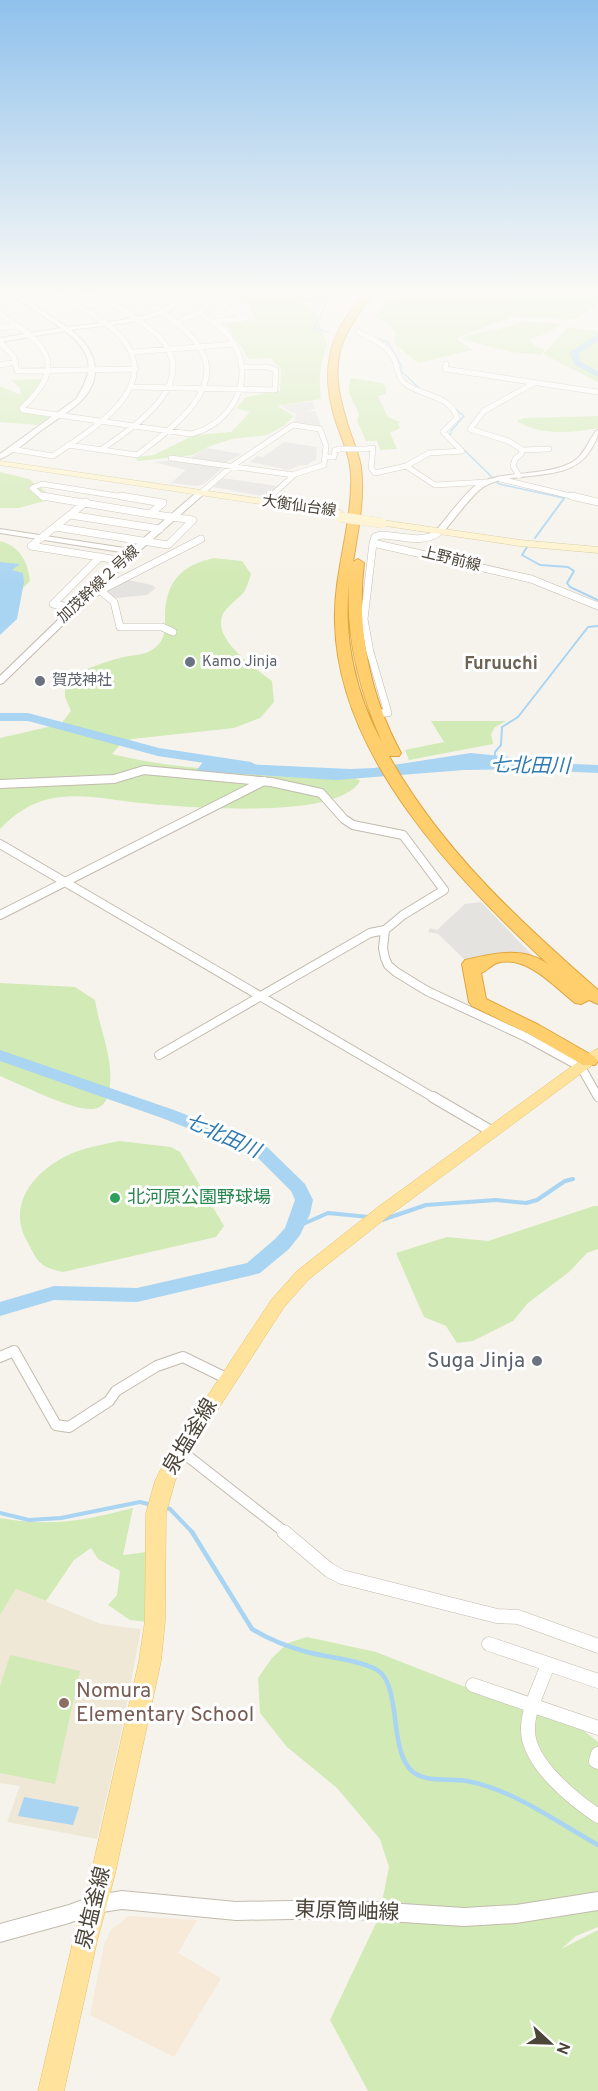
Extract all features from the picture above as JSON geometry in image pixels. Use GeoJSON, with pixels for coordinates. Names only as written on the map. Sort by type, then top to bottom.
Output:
{"type":"FeatureCollection","features":[{"type":"Feature","properties":{"kind":"highway"},"geometry":{"type":"LineString","coordinates":[[333,391],[353,455],[357,482],[356,507],[340,599],[344,653],[349,678],[362,715],[417,802],[426,824],[470,890],[471,899]]}},
{"type":"Feature","properties":{"kind":"highway"},"geometry":{"type":"LineString","coordinates":[[343,391],[367,482],[367,508],[354,596],[356,638],[362,672],[382,744]]}},
{"type":"Feature","properties":{"kind":"highway"},"geometry":{"type":"LineString","coordinates":[[417,802],[492,887],[546,940],[598,984]]}},
{"type":"Feature","properties":{"kind":"highway"},"geometry":{"type":"LineString","coordinates":[[426,824],[473,883],[505,916],[598,999]]}},
{"type":"Feature","properties":{"kind":"highway"},"geometry":{"type":"LineString","coordinates":[[589,1061],[533,1029],[482,1004],[476,998],[472,962],[500,958],[537,964],[598,1011]]}},
{"type":"Feature","properties":{"kind":"main road","name":"大衡仙台線"},"geometry":{"type":"LineString","coordinates":[[0,465],[339,515]]}},
{"type":"Feature","properties":{"kind":"main road","name":"大衡仙台線"},"geometry":{"type":"LineString","coordinates":[[199,495],[264,502],[441,530],[598,548]]}},
{"type":"Feature","properties":{"kind":"main road","name":"泉塩釜線"},"geometry":{"type":"LineString","coordinates":[[51,2091],[96,1904],[150,1660],[155,1621],[157,1508],[165,1480],[181,1450],[278,1303],[303,1275],[384,1211],[589,1061]]}},
{"type":"Feature","properties":{"kind":"street"},"geometry":{"type":"LineString","coordinates":[[42,391],[22,408],[23,410],[190,434],[207,432],[224,416],[240,391]]}},
{"type":"Feature","properties":{"kind":"street"},"geometry":{"type":"LineString","coordinates":[[0,457],[60,415],[78,400],[85,391]]}},
{"type":"Feature","properties":{"kind":"street"},"geometry":{"type":"LineString","coordinates":[[10,450],[53,456],[121,403],[130,391]]}},
{"type":"Feature","properties":{"kind":"street"},"geometry":{"type":"LineString","coordinates":[[102,449],[147,415],[168,391]]}},
{"type":"Feature","properties":{"kind":"street"},"geometry":{"type":"LineString","coordinates":[[68,445],[137,455],[169,431],[192,409],[203,391]]}},
{"type":"Feature","properties":{"kind":"street"},"geometry":{"type":"LineString","coordinates":[[326,457],[334,457],[335,450],[340,449],[373,448],[371,468],[375,473],[406,466],[429,453],[462,451],[443,432],[457,418],[457,414],[435,396],[416,391]]}},
{"type":"Feature","properties":{"kind":"street"},"geometry":{"type":"LineString","coordinates":[[520,391],[487,409],[470,429],[508,441],[522,450],[549,449]]}},
{"type":"Feature","properties":{"kind":"street"},"geometry":{"type":"LineString","coordinates":[[199,495],[232,466],[293,425],[320,429],[326,446],[324,465],[294,475],[264,502]]}},
{"type":"Feature","properties":{"kind":"street"},"geometry":{"type":"LineString","coordinates":[[406,466],[435,485],[494,480],[551,471],[573,464],[582,458],[598,432]]}},
{"type":"Feature","properties":{"kind":"street"},"geometry":{"type":"LineString","coordinates":[[519,476],[513,466],[522,450]]}},
{"type":"Feature","properties":{"kind":"street"},"geometry":{"type":"LineString","coordinates":[[171,458],[294,475]]}},
{"type":"Feature","properties":{"kind":"street"},"geometry":{"type":"LineString","coordinates":[[441,530],[476,489],[494,480],[598,501]]}},
{"type":"Feature","properties":{"kind":"street"},"geometry":{"type":"LineString","coordinates":[[54,527],[168,544],[193,520],[150,514],[44,498],[32,488],[42,484],[163,502],[150,514]]}},
{"type":"Feature","properties":{"kind":"street"},"geometry":{"type":"LineString","coordinates":[[98,493],[31,546],[124,561]]}},
{"type":"Feature","properties":{"kind":"street","name":"加茂幹線２号線"},"geometry":{"type":"LineString","coordinates":[[0,681],[133,552],[199,495]]}},
{"type":"Feature","properties":{"kind":"street"},"geometry":{"type":"LineString","coordinates":[[70,515],[160,529]]}},
{"type":"Feature","properties":{"kind":"street","name":"上野前線"},"geometry":{"type":"LineString","coordinates":[[441,530],[436,536],[427,538],[380,535],[375,537],[373,543],[523,577],[598,606]]}},
{"type":"Feature","properties":{"kind":"street"},"geometry":{"type":"LineString","coordinates":[[0,531],[133,552]]}},
{"type":"Feature","properties":{"kind":"street"},"geometry":{"type":"LineString","coordinates":[[82,600],[201,538]]}},
{"type":"Feature","properties":{"kind":"street"},"geometry":{"type":"LineString","coordinates":[[373,543],[364,619],[370,652],[388,713],[380,713]]}},
{"type":"Feature","properties":{"kind":"street"},"geometry":{"type":"LineString","coordinates":[[74,608],[52,604],[100,557]]}},
{"type":"Feature","properties":{"kind":"street"},"geometry":{"type":"LineString","coordinates":[[101,591],[114,602],[120,627],[162,627],[173,632]]}},
{"type":"Feature","properties":{"kind":"street"},"geometry":{"type":"LineString","coordinates":[[0,784],[114,779],[144,770],[264,781],[321,793],[344,819],[353,825],[406,837],[444,890],[403,915],[385,930],[370,933],[263,997],[159,1055]]}},
{"type":"Feature","properties":{"kind":"street"},"geometry":{"type":"LineString","coordinates":[[0,915],[264,781]]}},
{"type":"Feature","properties":{"kind":"street"},"geometry":{"type":"LineString","coordinates":[[0,844],[491,1131]]}},
{"type":"Feature","properties":{"kind":"street"},"geometry":{"type":"LineString","coordinates":[[385,930],[383,948],[385,958],[388,965],[396,972],[427,991],[526,1037],[589,1061],[598,1097]]}},
{"type":"Feature","properties":{"kind":"street"},"geometry":{"type":"LineString","coordinates":[[0,1357],[14,1352],[56,1425],[69,1427],[109,1401],[116,1391],[157,1366],[183,1357],[228,1379]]}},
{"type":"Feature","properties":{"kind":"street"},"geometry":{"type":"LineString","coordinates":[[181,1450],[265,1515],[329,1570],[342,1577],[486,1614],[518,1617],[598,1646]]}},
{"type":"Feature","properties":{"kind":"street"},"geometry":{"type":"LineString","coordinates":[[489,1644],[598,1681]]}},
{"type":"Feature","properties":{"kind":"street"},"geometry":{"type":"LineString","coordinates":[[548,1664],[527,1733],[533,1749],[557,1784],[581,1806],[598,1816]]}},
{"type":"Feature","properties":{"kind":"street"},"geometry":{"type":"LineString","coordinates":[[473,1685],[598,1728]]}},
{"type":"Feature","properties":{"kind":"street"},"geometry":{"type":"LineString","coordinates":[[598,1754],[596,1761],[598,1762]]}},
{"type":"Feature","properties":{"kind":"street","name":"東原筒岫線"},"geometry":{"type":"LineString","coordinates":[[0,1933],[96,1904],[122,1900],[236,1911],[341,1909],[464,1917],[516,1914],[598,1901]]}},
{"type":"Feature","properties":{"kind":"shaded area"},"geometry":{"type":"Polygon","coordinates":[[[313,401],[315,409],[302,412],[315,411],[323,429],[293,424],[297,415],[280,406],[313,401]]]}},
{"type":"Feature","properties":{"kind":"shaded area"},"geometry":{"type":"Polygon","coordinates":[[[284,442],[317,447],[316,459],[307,465],[289,470],[250,462],[257,456],[263,457],[284,442]]]}},
{"type":"Feature","properties":{"kind":"shaded area"},"geometry":{"type":"Polygon","coordinates":[[[206,448],[242,454],[225,463],[189,459],[206,448]]]}},
{"type":"Feature","properties":{"kind":"shaded area"},"geometry":{"type":"Polygon","coordinates":[[[178,460],[224,467],[204,484],[197,486],[171,483],[186,470],[153,462],[178,460]]]}},
{"type":"Feature","properties":{"kind":"shaded area"},"geometry":{"type":"Polygon","coordinates":[[[223,478],[277,486],[268,495],[262,496],[213,487],[223,478]]]}},
{"type":"Feature","properties":{"kind":"shaded area"},"geometry":{"type":"Polygon","coordinates":[[[128,580],[156,588],[147,595],[117,598],[111,598],[105,592],[128,580]]]}},
{"type":"Feature","properties":{"kind":"shaded area"},"geometry":{"type":"Polygon","coordinates":[[[481,902],[536,959],[466,961],[438,934],[428,932],[430,928],[437,930],[465,904],[481,902]]]}},
{"type":"Feature","properties":{"kind":"shaded area","name":"Nomura Elementary School"},"geometry":{"type":"Polygon","coordinates":[[[16,1589],[101,1624],[141,1629],[120,1739],[97,1839],[7,1822],[20,1786],[0,1783],[0,1615],[16,1589]]]}},
{"type":"Feature","properties":{"kind":"shaded area"},"geometry":{"type":"Polygon","coordinates":[[[129,1916],[197,1920],[178,1953],[221,1978],[174,2057],[90,2015],[104,1945],[111,1930],[129,1916]]]}},
{"type":"Feature","properties":{"kind":"green space"},"geometry":{"type":"Polygon","coordinates":[[[0,391],[11,391],[21,395],[20,391],[35,391],[21,410],[50,417],[37,425],[0,422],[0,391]]]}},
{"type":"Feature","properties":{"kind":"green space"},"geometry":{"type":"Polygon","coordinates":[[[280,391],[320,391],[321,399],[277,406],[294,416],[285,425],[267,435],[232,439],[210,446],[193,455],[138,461],[135,457],[154,455],[194,435],[231,432],[250,412],[236,408],[246,397],[280,391]]]}},
{"type":"Feature","properties":{"kind":"green space"},"geometry":{"type":"Polygon","coordinates":[[[349,391],[386,391],[386,394],[378,396],[388,417],[402,423],[398,423],[400,428],[390,433],[397,449],[380,450],[377,441],[366,441],[357,421],[359,414],[349,391]]]}},
{"type":"Feature","properties":{"kind":"green space"},"geometry":{"type":"Polygon","coordinates":[[[598,416],[598,428],[567,432],[536,429],[517,421],[524,418],[598,416]]]}},
{"type":"Feature","properties":{"kind":"green space"},"geometry":{"type":"Polygon","coordinates":[[[0,472],[29,479],[47,493],[48,500],[19,508],[0,508],[0,472]]]}},
{"type":"Feature","properties":{"kind":"green space"},"geometry":{"type":"Polygon","coordinates":[[[0,541],[13,547],[22,556],[30,581],[0,611],[0,541]]]}},
{"type":"Feature","properties":{"kind":"green space"},"geometry":{"type":"Polygon","coordinates":[[[214,558],[242,561],[251,574],[244,592],[224,612],[221,622],[228,642],[245,660],[272,681],[274,702],[260,718],[234,728],[132,739],[120,745],[112,754],[171,765],[352,776],[360,781],[346,794],[322,802],[292,807],[189,807],[86,797],[54,798],[24,809],[0,829],[0,738],[61,724],[71,711],[65,697],[65,681],[101,664],[154,649],[164,635],[166,603],[178,576],[193,565],[214,558]]]}},
{"type":"Feature","properties":{"kind":"green space"},"geometry":{"type":"Polygon","coordinates":[[[431,721],[506,721],[495,727],[491,734],[493,744],[409,760],[405,750],[444,742],[431,721]]]}},
{"type":"Feature","properties":{"kind":"green space"},"geometry":{"type":"Polygon","coordinates":[[[0,983],[75,987],[95,1000],[110,1075],[108,1094],[100,1107],[92,1109],[72,1106],[0,1076],[0,983]]]}},
{"type":"Feature","properties":{"kind":"green space","name":"北河原公園野球場"},"geometry":{"type":"Polygon","coordinates":[[[119,1141],[171,1147],[180,1152],[224,1226],[216,1237],[63,1272],[44,1266],[34,1254],[22,1228],[20,1215],[27,1191],[43,1171],[66,1156],[119,1141]]]}},
{"type":"Feature","properties":{"kind":"green space"},"geometry":{"type":"Polygon","coordinates":[[[598,1206],[598,1249],[587,1253],[569,1272],[528,1303],[513,1321],[473,1341],[457,1343],[446,1326],[424,1317],[396,1253],[447,1237],[488,1241],[598,1206]]]}},
{"type":"Feature","properties":{"kind":"green space"},"geometry":{"type":"Polygon","coordinates":[[[133,1508],[123,1555],[147,1552],[147,1622],[130,1620],[108,1605],[117,1595],[120,1571],[98,1559],[91,1548],[74,1560],[46,1601],[16,1589],[0,1615],[0,1518],[36,1522],[67,1521],[133,1508]]]}},
{"type":"Feature","properties":{"kind":"green space"},"geometry":{"type":"Polygon","coordinates":[[[307,1637],[376,1652],[460,1685],[575,1724],[598,1742],[598,1927],[576,1936],[561,1949],[598,1930],[598,2091],[368,2091],[330,2020],[379,1917],[389,1867],[380,1839],[337,1788],[287,1747],[260,1713],[258,1678],[272,1658],[288,1643],[307,1637]]]}},
{"type":"Feature","properties":{"kind":"green space"},"geometry":{"type":"Polygon","coordinates":[[[10,1655],[80,1671],[55,1784],[0,1773],[0,1687],[10,1655]]]}},
{"type":"Feature","properties":{"kind":"water"},"geometry":{"type":"Polygon","coordinates":[[[0,562],[20,564],[12,570],[23,573],[24,582],[17,619],[0,635],[0,562]]]}},
{"type":"Feature","properties":{"kind":"water"},"geometry":{"type":"Polygon","coordinates":[[[471,753],[519,758],[518,769],[464,770],[336,780],[196,771],[203,762],[350,769],[374,768],[471,753]]]}},
{"type":"Feature","properties":{"kind":"water"},"geometry":{"type":"Polygon","coordinates":[[[24,1797],[79,1807],[73,1825],[18,1816],[24,1797]]]}},
{"type":"Feature","properties":{"kind":"waterway"},"geometry":{"type":"LineString","coordinates":[[450,436],[451,431],[464,416],[452,406]]}},
{"type":"Feature","properties":{"kind":"waterway"},"geometry":{"type":"LineString","coordinates":[[455,441],[499,484],[564,498]]}},
{"type":"Feature","properties":{"kind":"waterway"},"geometry":{"type":"LineString","coordinates":[[535,538],[565,497],[562,496]]}},
{"type":"Feature","properties":{"kind":"waterway"},"geometry":{"type":"LineString","coordinates":[[527,547],[522,555],[540,565],[568,567],[574,571],[567,583],[570,587],[598,600]]}},
{"type":"Feature","properties":{"kind":"waterway"},"geometry":{"type":"LineString","coordinates":[[495,759],[495,752],[501,745],[502,727],[518,717],[588,627],[598,626]]}},
{"type":"Feature","properties":{"kind":"waterway","name":"七北田川"},"geometry":{"type":"LineString","coordinates":[[0,717],[28,717],[158,752],[251,766]]}},
{"type":"Feature","properties":{"kind":"waterway","name":"七北田川"},"geometry":{"type":"LineString","coordinates":[[498,765],[598,769]]}},
{"type":"Feature","properties":{"kind":"waterway","name":"七北田川"},"geometry":{"type":"LineString","coordinates":[[0,1055],[168,1114],[261,1151],[299,1188],[304,1200],[301,1214],[293,1231],[282,1244],[253,1268],[137,1295],[54,1293],[0,1309]]}},
{"type":"Feature","properties":{"kind":"waterway"},"geometry":{"type":"LineString","coordinates":[[382,1220],[426,1205],[496,1200],[526,1203],[537,1200],[565,1181],[573,1179]]}},
{"type":"Feature","properties":{"kind":"waterway"},"geometry":{"type":"LineString","coordinates":[[294,1228],[328,1213],[369,1217]]}},
{"type":"Feature","properties":{"kind":"waterway"},"geometry":{"type":"LineString","coordinates":[[0,1513],[29,1520],[61,1518],[140,1502],[152,1505]]}},
{"type":"Feature","properties":{"kind":"waterway"},"geometry":{"type":"LineString","coordinates":[[164,1507],[170,1509],[193,1533]]}},
{"type":"Feature","properties":{"kind":"waterway"},"geometry":{"type":"LineString","coordinates":[[192,1532],[252,1629],[293,1648],[357,1662],[381,1673],[391,1694],[401,1751],[413,1772],[425,1778],[467,1781],[502,1792],[535,1808],[598,1845]]}},
{"type":"Feature","properties":{"kind":"place","name":"Kamo Jinja"},"geometry":{"type":"Point","coordinates":[190,662]}},
{"type":"Feature","properties":{"kind":"place","name":"賀茂神社"},"geometry":{"type":"Point","coordinates":[40,681]}},
{"type":"Feature","properties":{"kind":"place","name":"北河原公園野球場"},"geometry":{"type":"Point","coordinates":[115,1198]}},
{"type":"Feature","properties":{"kind":"place","name":"Suga Jinja"},"geometry":{"type":"Point","coordinates":[537,1361]}},
{"type":"Feature","properties":{"kind":"place","name":"Nomura Elementary School"},"geometry":{"type":"Point","coordinates":[64,1703]}},
{"type":"Feature","properties":{"kind":"district","name":"Furuuchi"},"geometry":{"type":"Point","coordinates":[501,664]}}]}
